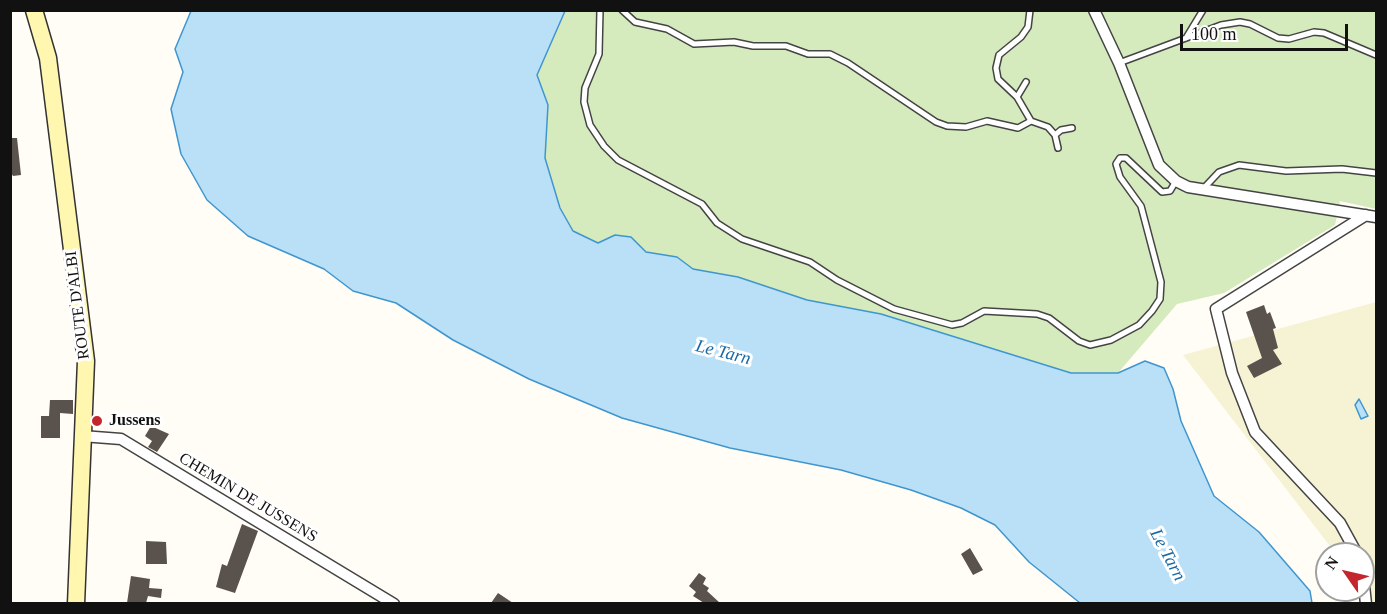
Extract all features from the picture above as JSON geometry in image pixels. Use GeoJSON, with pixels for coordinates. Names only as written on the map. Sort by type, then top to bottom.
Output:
{"type":"FeatureCollection","features":[{"type":"Feature","properties":{"kind":"street","name":"ROUTE D'ALBI"},"geometry":{"type":"LineString","coordinates":[[34,10],[48,58],[86,361],[76,603]]}},
{"type":"Feature","properties":{"kind":"street"},"geometry":{"type":"LineString","coordinates":[[1094,10],[1119,63],[1159,165],[1176,181],[1188,187],[1371,216]]}},
{"type":"Feature","properties":{"kind":"street"},"geometry":{"type":"LineString","coordinates":[[1350,542],[1340,523],[1255,432],[1232,372],[1216,309],[1371,216]]}},
{"type":"Feature","properties":{"kind":"street","name":"CHEMIN DE JUSSENS"},"geometry":{"type":"LineString","coordinates":[[82,436],[121,439],[394,603]]}},
{"type":"Feature","properties":{"kind":"lane"},"geometry":{"type":"LineString","coordinates":[[600,10],[599,54],[585,88],[584,102],[590,125],[604,146],[618,160],[702,204],[717,223],[742,239],[810,262],[837,280],[894,309],[952,325],[962,323],[984,311],[1037,314],[1049,318],[1079,342],[1090,345],[1111,340],[1139,325],[1152,311],[1160,299],[1161,282],[1141,206],[1120,177],[1116,164],[1120,158],[1126,158],[1162,192],[1170,191],[1176,181]]}},
{"type":"Feature","properties":{"kind":"lane"},"geometry":{"type":"LineString","coordinates":[[622,10],[635,22],[667,30],[694,44],[723,42],[753,46],[786,46],[808,54],[838,57],[936,122],[947,126],[966,127],[987,121],[1018,128],[1031,121]]}},
{"type":"Feature","properties":{"kind":"lane"},"geometry":{"type":"LineString","coordinates":[[1030,10],[1028,27],[1022,37],[999,55],[996,68],[998,79],[1017,97],[1031,121],[1048,127],[1054,135],[1058,148]]}},
{"type":"Feature","properties":{"kind":"lane"},"geometry":{"type":"LineString","coordinates":[[1185,39],[1203,10]]}},
{"type":"Feature","properties":{"kind":"lane"},"geometry":{"type":"LineString","coordinates":[[1119,63],[1221,25],[1240,22],[1250,24],[1278,38],[1289,39],[1314,32],[1324,33],[1377,55]]}},
{"type":"Feature","properties":{"kind":"lane"},"geometry":{"type":"LineString","coordinates":[[1017,97],[1026,82]]}},
{"type":"Feature","properties":{"kind":"lane"},"geometry":{"type":"LineString","coordinates":[[1054,135],[1061,130],[1072,128]]}},
{"type":"Feature","properties":{"kind":"lane"},"geometry":{"type":"LineString","coordinates":[[1203,189],[1220,172],[1239,165],[1286,171],[1342,169],[1377,173]]}},
{"type":"Feature","properties":{"kind":"shaded area"},"geometry":{"type":"Polygon","coordinates":[[[1376,302],[1376,603],[1373,602],[1375,602],[1375,542],[1327,542],[1183,355],[1376,302]]]}},
{"type":"Feature","properties":{"kind":"green space"},"geometry":{"type":"Polygon","coordinates":[[[565,11],[1376,11],[1376,209],[1340,201],[1335,225],[1224,293],[1177,304],[1118,373],[1071,373],[881,314],[807,300],[738,277],[693,269],[677,257],[646,252],[631,237],[615,235],[598,243],[573,231],[560,208],[545,158],[548,105],[537,75],[565,11]]]}},
{"type":"Feature","properties":{"kind":"water","name":"Le Tarn"},"geometry":{"type":"Polygon","coordinates":[[[191,11],[565,11],[537,75],[548,105],[545,158],[560,208],[573,231],[598,243],[615,235],[631,237],[646,252],[677,257],[693,269],[738,277],[807,300],[881,314],[1071,373],[1118,373],[1145,361],[1164,368],[1173,389],[1181,421],[1214,496],[1259,532],[1310,591],[1312,603],[1080,603],[1029,562],[995,525],[961,508],[911,490],[841,470],[730,448],[622,418],[529,379],[453,340],[396,303],[353,291],[324,269],[248,236],[207,200],[181,154],[171,109],[183,72],[175,49],[191,11]]]}},
{"type":"Feature","properties":{"kind":"water"},"geometry":{"type":"Polygon","coordinates":[[[1359,399],[1368,416],[1361,419],[1355,405],[1359,399]]]}},
{"type":"Feature","properties":{"kind":"building"},"geometry":{"type":"Polygon","coordinates":[[[10,138],[17,138],[21,175],[13,176],[10,171],[10,138]]]}},
{"type":"Feature","properties":{"kind":"building"},"geometry":{"type":"Polygon","coordinates":[[[1264,305],[1267,314],[1270,312],[1276,328],[1273,329],[1278,348],[1273,350],[1282,364],[1254,378],[1247,366],[1262,358],[1246,312],[1264,305]]]}},
{"type":"Feature","properties":{"kind":"building"},"geometry":{"type":"Polygon","coordinates":[[[50,400],[73,400],[73,414],[60,413],[60,438],[41,438],[41,416],[49,416],[50,400]]]}},
{"type":"Feature","properties":{"kind":"building"},"geometry":{"type":"Polygon","coordinates":[[[151,426],[169,434],[157,452],[148,447],[152,441],[145,436],[151,426]]]}},
{"type":"Feature","properties":{"kind":"building"},"geometry":{"type":"Polygon","coordinates":[[[242,524],[258,531],[235,593],[216,587],[222,564],[227,566],[242,524]]]}},
{"type":"Feature","properties":{"kind":"building"},"geometry":{"type":"Polygon","coordinates":[[[146,541],[166,542],[167,564],[146,564],[146,541]]]}},
{"type":"Feature","properties":{"kind":"building"},"geometry":{"type":"Polygon","coordinates":[[[970,548],[983,570],[973,575],[961,554],[970,548]]]}},
{"type":"Feature","properties":{"kind":"building"},"geometry":{"type":"Polygon","coordinates":[[[699,573],[706,578],[703,584],[709,588],[707,591],[720,603],[704,603],[693,596],[696,592],[689,586],[699,573]]]}},
{"type":"Feature","properties":{"kind":"building"},"geometry":{"type":"Polygon","coordinates":[[[131,576],[150,579],[149,588],[162,589],[161,598],[148,596],[146,603],[127,603],[131,576]]]}},
{"type":"Feature","properties":{"kind":"building"},"geometry":{"type":"Polygon","coordinates":[[[498,593],[513,603],[491,603],[498,593]]]}},
{"type":"Feature","properties":{"kind":"place","name":"Jussens"},"geometry":{"type":"Point","coordinates":[97,421]}}]}
